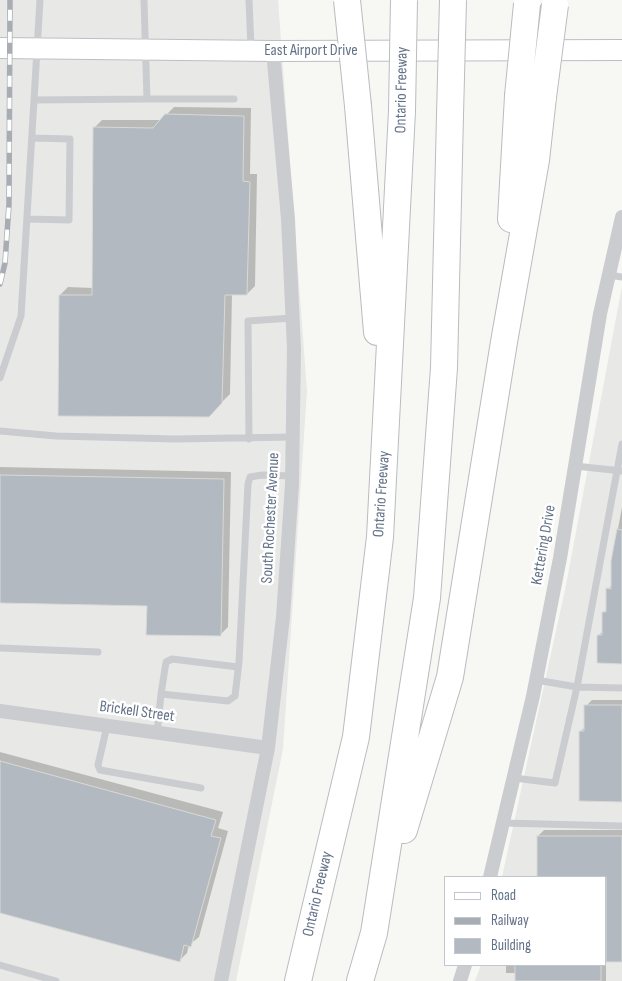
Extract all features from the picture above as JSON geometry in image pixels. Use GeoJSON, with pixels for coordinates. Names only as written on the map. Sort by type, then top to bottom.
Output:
{"type":"FeatureCollection","features":[{"type":"Feature","properties":{"kind":"highway"},"geometry":{"type":"LineString","coordinates":[[347,0],[358,106],[386,440]]}},
{"type":"Feature","properties":{"kind":"highway","name":"Ontario Freeway"},"geometry":{"type":"LineString","coordinates":[[298,981],[356,736],[380,537],[402,111],[404,0]]}},
{"type":"Feature","properties":{"kind":"highway"},"geometry":{"type":"LineString","coordinates":[[374,933],[428,598],[444,368],[453,0]]}},
{"type":"Feature","properties":{"kind":"highway"},"geometry":{"type":"LineString","coordinates":[[360,981],[450,677],[504,342],[536,160],[530,97],[527,2]]}},
{"type":"Feature","properties":{"kind":"highway"},"geometry":{"type":"LineString","coordinates":[[530,97],[555,2]]}},
{"type":"Feature","properties":{"kind":"main road","name":"East Airport Drive"},"geometry":{"type":"LineString","coordinates":[[0,48],[251,51],[622,50]]}},
{"type":"Feature","properties":{"kind":"street","name":"South Rochester Avenue"},"geometry":{"type":"LineString","coordinates":[[221,981],[268,748],[283,617],[292,476],[292,318],[288,219],[273,51]]}},
{"type":"Feature","properties":{"kind":"street","name":"Kettering Drive"},"geometry":{"type":"LineString","coordinates":[[490,876],[536,680],[599,322],[616,276],[622,217]]}},
{"type":"Feature","properties":{"kind":"street","name":"Brickell Street"},"geometry":{"type":"LineString","coordinates":[[0,711],[268,748]]}},
{"type":"Feature","properties":{"kind":"street"},"geometry":{"type":"LineString","coordinates":[[460,981],[465,966]]}},
{"type":"Feature","properties":{"kind":"lane"},"geometry":{"type":"LineString","coordinates":[[0,378],[21,316],[40,0]]}},
{"type":"Feature","properties":{"kind":"lane"},"geometry":{"type":"LineString","coordinates":[[144,0],[147,99]]}},
{"type":"Feature","properties":{"kind":"lane"},"geometry":{"type":"LineString","coordinates":[[250,0],[251,51]]}},
{"type":"Feature","properties":{"kind":"lane"},"geometry":{"type":"LineString","coordinates":[[34,100],[234,98]]}},
{"type":"Feature","properties":{"kind":"lane"},"geometry":{"type":"LineString","coordinates":[[27,219],[69,220],[70,139],[32,138]]}},
{"type":"Feature","properties":{"kind":"lane"},"geometry":{"type":"LineString","coordinates":[[249,438],[248,321],[292,318]]}},
{"type":"Feature","properties":{"kind":"lane"},"geometry":{"type":"LineString","coordinates":[[0,430],[56,436],[293,437]]}},
{"type":"Feature","properties":{"kind":"lane"},"geometry":{"type":"LineString","coordinates":[[514,778],[556,783],[620,471],[622,444]]}},
{"type":"Feature","properties":{"kind":"lane"},"geometry":{"type":"LineString","coordinates":[[575,466],[620,471]]}},
{"type":"Feature","properties":{"kind":"lane"},"geometry":{"type":"LineString","coordinates":[[161,694],[228,700],[234,696],[238,667],[248,484],[250,477],[262,475],[292,476]]}},
{"type":"Feature","properties":{"kind":"lane"},"geometry":{"type":"LineString","coordinates":[[0,648],[98,652]]}},
{"type":"Feature","properties":{"kind":"lane"},"geometry":{"type":"LineString","coordinates":[[156,733],[166,662],[172,659],[238,667]]}},
{"type":"Feature","properties":{"kind":"lane"},"geometry":{"type":"LineString","coordinates":[[536,680],[577,687],[622,688]]}},
{"type":"Feature","properties":{"kind":"lane"},"geometry":{"type":"LineString","coordinates":[[107,726],[98,765],[100,770],[201,788]]}},
{"type":"Feature","properties":{"kind":"lane"},"geometry":{"type":"LineString","coordinates":[[503,822],[622,826]]}},
{"type":"Feature","properties":{"kind":"lane"},"geometry":{"type":"LineString","coordinates":[[0,966],[56,981]]}},
{"type":"Feature","properties":{"kind":"shaded area"},"geometry":{"type":"Polygon","coordinates":[[[0,0],[278,0],[307,391],[283,749],[236,981],[0,981],[0,0]]]}},
{"type":"Feature","properties":{"kind":"shaded area"},"geometry":{"type":"Polygon","coordinates":[[[622,286],[622,981],[475,981],[481,966],[607,966],[607,876],[502,876],[566,585],[622,286]]]}},
{"type":"Feature","properties":{"kind":"building"},"geometry":{"type":"Polygon","coordinates":[[[165,114],[244,116],[243,181],[250,182],[247,295],[225,295],[222,403],[209,417],[58,416],[59,295],[92,295],[93,127],[153,128],[165,114]]]}},
{"type":"Feature","properties":{"kind":"building"},"geometry":{"type":"Polygon","coordinates":[[[0,475],[224,479],[221,636],[146,635],[147,606],[0,603],[0,475]]]}},
{"type":"Feature","properties":{"kind":"building"},"geometry":{"type":"Polygon","coordinates":[[[617,529],[622,530],[622,664],[597,663],[597,635],[602,635],[602,612],[606,612],[606,588],[611,589],[611,561],[617,529]]]}},
{"type":"Feature","properties":{"kind":"building"},"geometry":{"type":"Polygon","coordinates":[[[584,705],[622,705],[622,802],[579,801],[579,731],[584,731],[584,705]]]}},
{"type":"Feature","properties":{"kind":"building"},"geometry":{"type":"Polygon","coordinates":[[[0,761],[216,820],[211,836],[221,838],[191,947],[184,945],[180,962],[0,913],[0,761]]]}},
{"type":"Feature","properties":{"kind":"building"},"geometry":{"type":"Polygon","coordinates":[[[537,836],[622,836],[622,962],[607,962],[607,876],[537,876],[537,836]]]}},
{"type":"Feature","properties":{"kind":"building"},"geometry":{"type":"Polygon","coordinates":[[[515,966],[601,966],[601,981],[515,981],[515,966]]]}},
{"type":"Feature","properties":{"kind":"railway"},"geometry":{"type":"LineString","coordinates":[[0,284],[5,263],[9,204],[10,0]]}}]}
